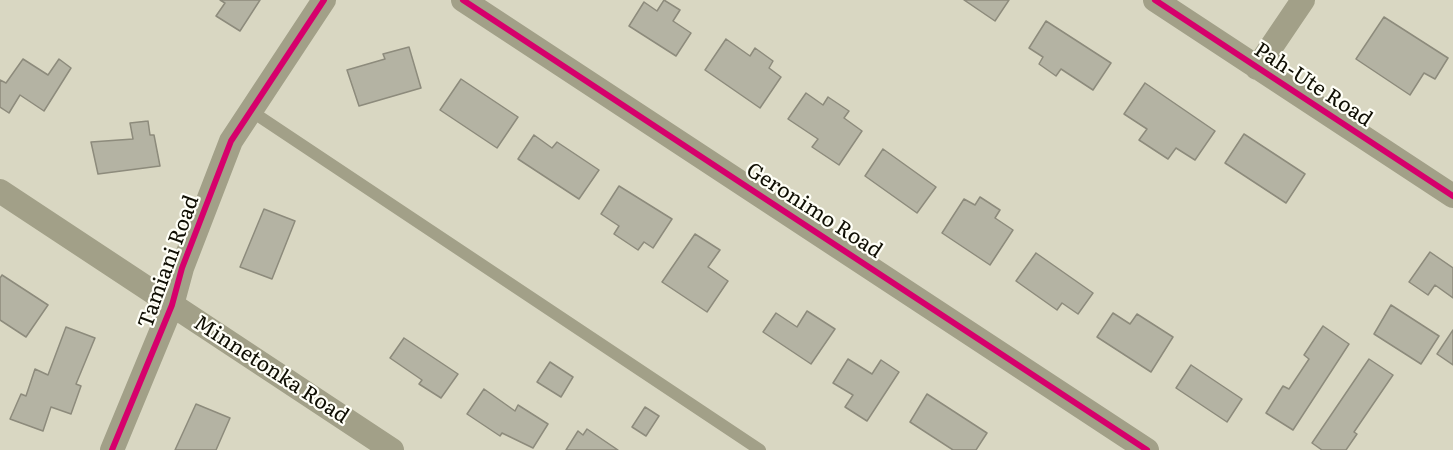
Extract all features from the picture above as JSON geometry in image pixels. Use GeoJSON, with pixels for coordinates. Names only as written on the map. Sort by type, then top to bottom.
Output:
{"type":"FeatureCollection","features":[{"type":"Feature","properties":{"kind":"street","name":"Tamiani Road"},"geometry":{"type":"LineString","coordinates":[[112,450],[172,305],[182,268],[231,141],[324,0]]}},
{"type":"Feature","properties":{"kind":"street","name":"Geronimo Road"},"geometry":{"type":"LineString","coordinates":[[463,0],[1147,450]]}},
{"type":"Feature","properties":{"kind":"street","name":"Pah-Ute Road"},"geometry":{"type":"LineString","coordinates":[[1155,0],[1453,196]]}},
{"type":"Feature","properties":{"kind":"street"},"geometry":{"type":"LineString","coordinates":[[1257,68],[1303,0]]}},
{"type":"Feature","properties":{"kind":"street","name":"Minnetonka Road"},"geometry":{"type":"LineString","coordinates":[[0,191],[392,450]]}},
{"type":"Feature","properties":{"kind":"lane"},"geometry":{"type":"LineString","coordinates":[[251,111],[760,450]]}},
{"type":"Feature","properties":{"kind":"building"},"geometry":{"type":"Polygon","coordinates":[[[220,0],[260,0],[240,31],[216,16],[225,3],[220,0]]]}},
{"type":"Feature","properties":{"kind":"building"},"geometry":{"type":"Polygon","coordinates":[[[664,0],[680,10],[673,21],[691,33],[676,56],[629,26],[644,2],[657,11],[664,0]]]}},
{"type":"Feature","properties":{"kind":"building"},"geometry":{"type":"Polygon","coordinates":[[[964,0],[1009,0],[995,21],[964,0]]]}},
{"type":"Feature","properties":{"kind":"building"},"geometry":{"type":"Polygon","coordinates":[[[1384,17],[1448,58],[1435,79],[1424,73],[1410,95],[1356,59],[1384,17]]]}},
{"type":"Feature","properties":{"kind":"building"},"geometry":{"type":"Polygon","coordinates":[[[1046,21],[1111,63],[1093,90],[1061,69],[1056,76],[1039,64],[1043,57],[1029,48],[1046,21]]]}},
{"type":"Feature","properties":{"kind":"building"},"geometry":{"type":"Polygon","coordinates":[[[726,39],[750,56],[755,48],[773,61],[769,68],[781,77],[760,108],[705,70],[726,39]]]}},
{"type":"Feature","properties":{"kind":"building"},"geometry":{"type":"Polygon","coordinates":[[[409,47],[421,88],[359,106],[347,70],[385,59],[383,54],[409,47]]]}},
{"type":"Feature","properties":{"kind":"building"},"geometry":{"type":"Polygon","coordinates":[[[23,59],[48,75],[59,59],[71,68],[44,111],[20,95],[9,113],[0,107],[0,80],[6,83],[23,59]]]}},
{"type":"Feature","properties":{"kind":"building"},"geometry":{"type":"Polygon","coordinates":[[[461,79],[518,117],[497,148],[440,110],[461,79]]]}},
{"type":"Feature","properties":{"kind":"building"},"geometry":{"type":"Polygon","coordinates":[[[1145,83],[1215,131],[1195,160],[1176,148],[1168,159],[1139,140],[1147,129],[1124,114],[1145,83]]]}},
{"type":"Feature","properties":{"kind":"building"},"geometry":{"type":"Polygon","coordinates":[[[806,93],[823,105],[828,97],[849,111],[844,118],[862,131],[839,165],[812,147],[818,139],[788,119],[806,93]]]}},
{"type":"Feature","properties":{"kind":"building"},"geometry":{"type":"Polygon","coordinates":[[[148,121],[150,135],[154,135],[160,166],[98,174],[91,142],[133,139],[130,123],[148,121]]]}},
{"type":"Feature","properties":{"kind":"building"},"geometry":{"type":"Polygon","coordinates":[[[1244,134],[1305,174],[1286,203],[1225,163],[1244,134]]]}},
{"type":"Feature","properties":{"kind":"building"},"geometry":{"type":"Polygon","coordinates":[[[534,135],[552,148],[557,142],[599,170],[579,199],[518,159],[534,135]]]}},
{"type":"Feature","properties":{"kind":"building"},"geometry":{"type":"Polygon","coordinates":[[[883,149],[936,187],[917,213],[865,176],[883,149]]]}},
{"type":"Feature","properties":{"kind":"building"},"geometry":{"type":"Polygon","coordinates":[[[619,186],[672,219],[653,248],[644,242],[638,250],[614,234],[619,226],[601,214],[619,186]]]}},
{"type":"Feature","properties":{"kind":"building"},"geometry":{"type":"Polygon","coordinates":[[[980,197],[1000,210],[995,218],[1013,230],[990,265],[942,233],[964,199],[975,205],[980,197]]]}},
{"type":"Feature","properties":{"kind":"building"},"geometry":{"type":"Polygon","coordinates":[[[264,209],[295,221],[272,279],[240,267],[264,209]]]}},
{"type":"Feature","properties":{"kind":"building"},"geometry":{"type":"Polygon","coordinates":[[[695,234],[720,250],[708,267],[728,281],[707,312],[662,282],[695,234]]]}},
{"type":"Feature","properties":{"kind":"building"},"geometry":{"type":"Polygon","coordinates":[[[1430,252],[1453,268],[1453,298],[1435,285],[1428,295],[1409,282],[1430,252]]]}},
{"type":"Feature","properties":{"kind":"building"},"geometry":{"type":"Polygon","coordinates":[[[1036,253],[1093,293],[1078,314],[1062,303],[1057,310],[1016,281],[1036,253]]]}},
{"type":"Feature","properties":{"kind":"building"},"geometry":{"type":"Polygon","coordinates":[[[2,275],[48,305],[26,337],[0,320],[0,278],[2,275]]]}},
{"type":"Feature","properties":{"kind":"building"},"geometry":{"type":"Polygon","coordinates":[[[1391,305],[1439,336],[1421,364],[1374,334],[1391,305]]]}},
{"type":"Feature","properties":{"kind":"building"},"geometry":{"type":"Polygon","coordinates":[[[807,311],[835,329],[811,364],[763,332],[776,313],[797,327],[807,311]]]}},
{"type":"Feature","properties":{"kind":"building"},"geometry":{"type":"Polygon","coordinates":[[[1113,313],[1130,324],[1137,314],[1173,337],[1151,372],[1097,337],[1113,313]]]}},
{"type":"Feature","properties":{"kind":"building"},"geometry":{"type":"Polygon","coordinates":[[[1323,326],[1349,344],[1293,430],[1266,413],[1283,386],[1289,389],[1309,359],[1304,355],[1323,326]]]}},
{"type":"Feature","properties":{"kind":"building"},"geometry":{"type":"Polygon","coordinates":[[[66,327],[95,338],[76,384],[81,386],[71,414],[51,407],[43,431],[10,419],[21,394],[26,396],[35,369],[48,375],[66,327]]]}},
{"type":"Feature","properties":{"kind":"building"},"geometry":{"type":"Polygon","coordinates":[[[1453,330],[1453,365],[1437,354],[1453,330]]]}},
{"type":"Feature","properties":{"kind":"building"},"geometry":{"type":"Polygon","coordinates":[[[404,338],[458,374],[441,398],[419,384],[422,380],[390,358],[404,338]]]}},
{"type":"Feature","properties":{"kind":"building"},"geometry":{"type":"Polygon","coordinates":[[[848,359],[872,374],[881,360],[899,372],[867,421],[845,407],[853,395],[833,383],[848,359]]]}},
{"type":"Feature","properties":{"kind":"building"},"geometry":{"type":"Polygon","coordinates":[[[1369,359],[1393,375],[1354,432],[1357,434],[1346,450],[1322,450],[1312,443],[1369,359]]]}},
{"type":"Feature","properties":{"kind":"building"},"geometry":{"type":"Polygon","coordinates":[[[550,362],[573,377],[561,397],[537,382],[550,362]]]}},
{"type":"Feature","properties":{"kind":"building"},"geometry":{"type":"Polygon","coordinates":[[[1191,365],[1242,399],[1227,422],[1176,388],[1191,365]]]}},
{"type":"Feature","properties":{"kind":"building"},"geometry":{"type":"Polygon","coordinates":[[[484,389],[515,411],[518,405],[548,424],[533,448],[502,433],[500,436],[467,414],[484,389]]]}},
{"type":"Feature","properties":{"kind":"building"},"geometry":{"type":"Polygon","coordinates":[[[927,394],[987,433],[976,450],[953,450],[910,422],[927,394]]]}},
{"type":"Feature","properties":{"kind":"building"},"geometry":{"type":"Polygon","coordinates":[[[196,404],[230,418],[216,450],[175,450],[196,404]]]}},
{"type":"Feature","properties":{"kind":"building"},"geometry":{"type":"Polygon","coordinates":[[[645,407],[659,416],[646,436],[632,427],[645,407]]]}},
{"type":"Feature","properties":{"kind":"building"},"geometry":{"type":"Polygon","coordinates":[[[587,429],[618,450],[566,450],[578,431],[583,435],[587,429]]]}},
{"type":"Feature","properties":{"kind":"cycle path"},"geometry":{"type":"LineString","coordinates":[[112,450],[172,305],[182,268],[231,141],[324,0]]}},
{"type":"Feature","properties":{"kind":"cycle path"},"geometry":{"type":"LineString","coordinates":[[463,0],[1147,450]]}},
{"type":"Feature","properties":{"kind":"cycle path"},"geometry":{"type":"LineString","coordinates":[[1155,0],[1453,196]]}}]}
